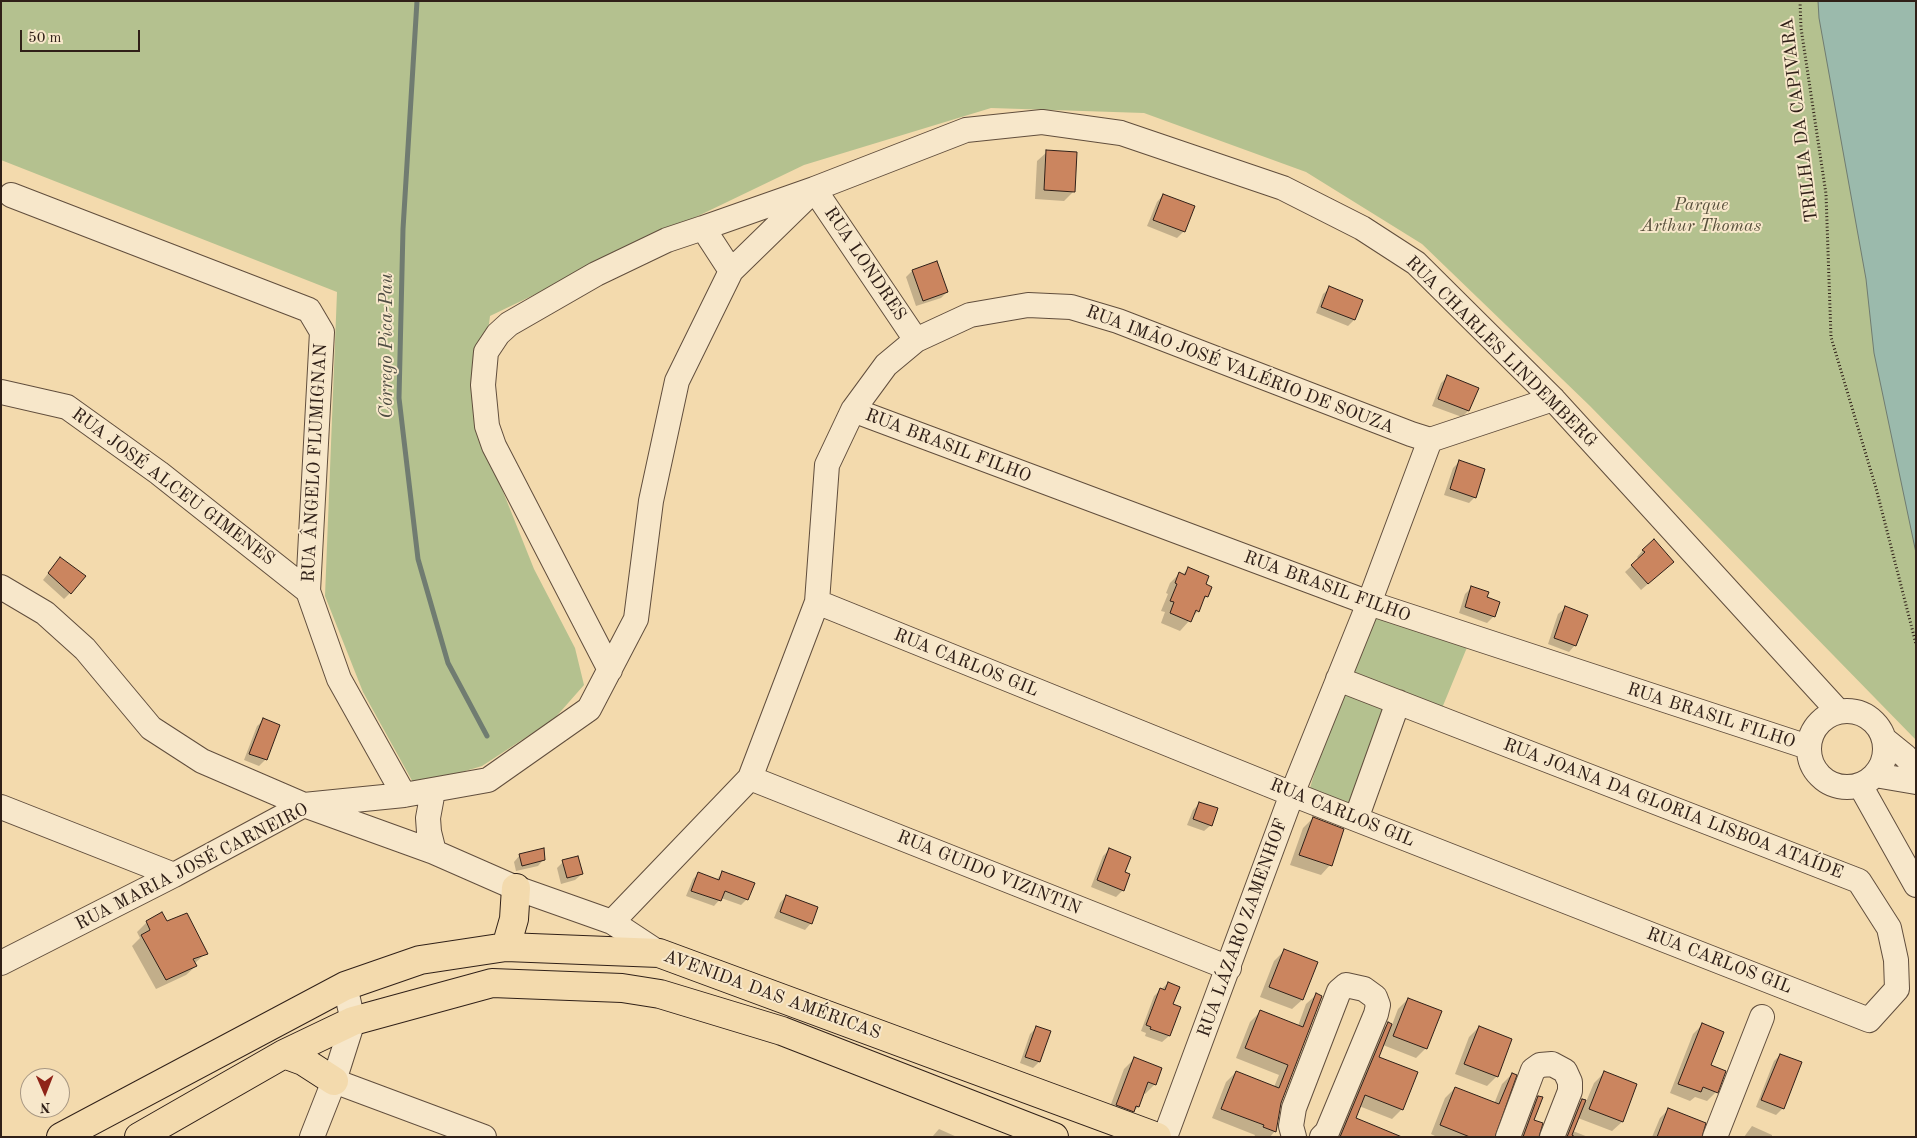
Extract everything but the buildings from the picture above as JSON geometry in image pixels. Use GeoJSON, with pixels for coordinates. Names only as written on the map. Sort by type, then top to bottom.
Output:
{"type":"FeatureCollection","features":[{"type":"Feature","properties":{"kind":"main road"},"geometry":{"type":"LineString","coordinates":[[506,947],[514,919],[516,888]]}},
{"type":"Feature","properties":{"kind":"main road","name":"AVENIDA DAS AMÉRICAS"},"geometry":{"type":"LineString","coordinates":[[61,1137],[345,986],[420,960],[506,947],[659,953],[1157,1137]]}},
{"type":"Feature","properties":{"kind":"main road","name":"AVENIDA DAS AMÉRICAS"},"geometry":{"type":"LineString","coordinates":[[139,1137],[284,1054],[353,1021],[492,983],[622,988],[660,994],[782,1031],[1054,1137]]}},
{"type":"Feature","properties":{"kind":"main road"},"geometry":{"type":"LineString","coordinates":[[284,1054],[303,1061],[334,1081]]}},
{"type":"Feature","properties":{"kind":"street","name":"RUA CHARLES LINDEMBERG"},"geometry":{"type":"LineString","coordinates":[[731,271],[814,189],[966,130],[1042,122],[1121,133],[1283,188],[1362,228],[1416,263],[1553,399],[1838,711]]}},
{"type":"Feature","properties":{"kind":"street"},"geometry":{"type":"LineString","coordinates":[[610,670],[494,446],[487,426],[483,385],[486,352],[498,334],[510,324],[596,274],[666,240],[814,189]]}},
{"type":"Feature","properties":{"kind":"street","name":"RUA LONDRES"},"geometry":{"type":"LineString","coordinates":[[814,189],[916,340]]}},
{"type":"Feature","properties":{"kind":"street","name":"RUA ÂNGELO FLUMIGNAN"},"geometry":{"type":"LineString","coordinates":[[12,195],[309,310],[322,332],[308,591],[339,680],[404,795]]}},
{"type":"Feature","properties":{"kind":"street"},"geometry":{"type":"LineString","coordinates":[[703,228],[731,271]]}},
{"type":"Feature","properties":{"kind":"street","name":"RUA MARIA JOSÉ CARNEIRO"},"geometry":{"type":"LineString","coordinates":[[1,963],[304,806],[433,791],[488,780],[590,710],[636,619],[651,501],[677,381],[731,271]]}},
{"type":"Feature","properties":{"kind":"street","name":"RUA IMÃO JOSÉ VALÉRIO DE SOUZA"},"geometry":{"type":"LineString","coordinates":[[612,922],[750,778],[817,602],[827,465],[853,410],[886,365],[916,340],[970,316],[1028,306],[1071,307],[1118,320],[1430,440]]}},
{"type":"Feature","properties":{"kind":"street","name":"RUA JOSÉ ALCEU GIMENES"},"geometry":{"type":"LineString","coordinates":[[1,392],[68,407],[158,472],[308,591]]}},
{"type":"Feature","properties":{"kind":"street"},"geometry":{"type":"LineString","coordinates":[[1430,440],[1553,399]]}},
{"type":"Feature","properties":{"kind":"street","name":"RUA BRASIL FILHO"},"geometry":{"type":"LineString","coordinates":[[853,410],[1369,603],[1808,747]]}},
{"type":"Feature","properties":{"kind":"street","name":"RUA LÁZARO ZAMENHOF"},"geometry":{"type":"LineString","coordinates":[[1165,1137],[1292,794],[1369,603],[1430,440]]}},
{"type":"Feature","properties":{"kind":"street"},"geometry":{"type":"LineString","coordinates":[[1,587],[45,613],[85,650],[150,728],[202,761],[304,806],[434,852],[516,888],[612,922],[659,953]]}},
{"type":"Feature","properties":{"kind":"street","name":"RUA CARLOS GIL"},"geometry":{"type":"LineString","coordinates":[[817,602],[1292,794],[1869,1020]]}},
{"type":"Feature","properties":{"kind":"street","name":"RUA JOANA DA GLORIA LISBOA ATAÍDE"},"geometry":{"type":"LineString","coordinates":[[1338,679],[1859,881],[1890,928],[1896,960],[1897,989],[1869,1020]]}},
{"type":"Feature","properties":{"kind":"street"},"geometry":{"type":"LineString","coordinates":[[1356,819],[1398,702]]}},
{"type":"Feature","properties":{"kind":"street"},"geometry":{"type":"LineString","coordinates":[[1867,780],[1883,763],[1884,739],[1879,728],[1867,716],[1850,710],[1838,711],[1824,718],[1811,733],[1808,747],[1809,759],[1813,769],[1821,778],[1830,784],[1842,788],[1867,780],[1916,782]]}},
{"type":"Feature","properties":{"kind":"street"},"geometry":{"type":"LineString","coordinates":[[1884,739],[1905,756],[1916,768]]}},
{"type":"Feature","properties":{"kind":"street","name":"RUA GUIDO VIZINTIN"},"geometry":{"type":"LineString","coordinates":[[750,778],[1229,968]]}},
{"type":"Feature","properties":{"kind":"street"},"geometry":{"type":"LineString","coordinates":[[1867,780],[1916,885]]}},
{"type":"Feature","properties":{"kind":"street"},"geometry":{"type":"LineString","coordinates":[[433,791],[428,818],[434,852]]}},
{"type":"Feature","properties":{"kind":"street"},"geometry":{"type":"LineString","coordinates":[[1,806],[174,875]]}},
{"type":"Feature","properties":{"kind":"street"},"geometry":{"type":"LineString","coordinates":[[1294,1137],[1291,1126],[1294,1108],[1339,992],[1346,985],[1364,989],[1375,997],[1378,1005],[1334,1116],[1327,1132],[1322,1137]]}},
{"type":"Feature","properties":{"kind":"street"},"geometry":{"type":"LineString","coordinates":[[312,1137],[334,1081],[353,1021],[345,986]]}},
{"type":"Feature","properties":{"kind":"street"},"geometry":{"type":"LineString","coordinates":[[1715,1137],[1762,1017]]}},
{"type":"Feature","properties":{"kind":"street"},"geometry":{"type":"LineString","coordinates":[[1508,1137],[1533,1070],[1540,1066],[1552,1064],[1565,1071],[1570,1082],[1570,1091],[1552,1137]]}},
{"type":"Feature","properties":{"kind":"street"},"geometry":{"type":"LineString","coordinates":[[334,1081],[484,1137]]}},
{"type":"Feature","properties":{"kind":"path","name":"TRILHA DA CAPIVARA"},"geometry":{"type":"LineString","coordinates":[[1800,1],[1801,28],[1826,194],[1830,337],[1876,488],[1916,644]]}},
{"type":"Feature","properties":{"kind":"green space","name":"Parque Arthur Thomas"},"geometry":{"type":"Polygon","coordinates":[[[1,1],[1916,1],[1916,740],[1590,406],[1422,244],[1306,172],[1144,113],[991,108],[804,165],[490,316],[477,418],[504,494],[534,569],[575,648],[584,685],[554,719],[482,766],[415,786],[363,692],[325,596],[337,292],[1,160],[1,1]]]}},
{"type":"Feature","properties":{"kind":"green space"},"geometry":{"type":"Polygon","coordinates":[[[1372,608],[1468,645],[1440,713],[1348,677],[1372,608]]]}},
{"type":"Feature","properties":{"kind":"green space"},"geometry":{"type":"Polygon","coordinates":[[[1341,686],[1386,705],[1361,768],[1349,805],[1309,791],[1341,686]]]}},
{"type":"Feature","properties":{"kind":"shaded area"},"geometry":{"type":"Polygon","coordinates":[[[1818,1],[1916,1],[1916,553],[1874,353],[1866,279],[1819,18],[1818,1]]]}},
{"type":"Feature","properties":{"kind":"waterway","name":"Córrego Pica-Pau"},"geometry":{"type":"LineString","coordinates":[[417,1],[403,229],[399,398],[418,559],[448,663],[487,736]]}}]}
